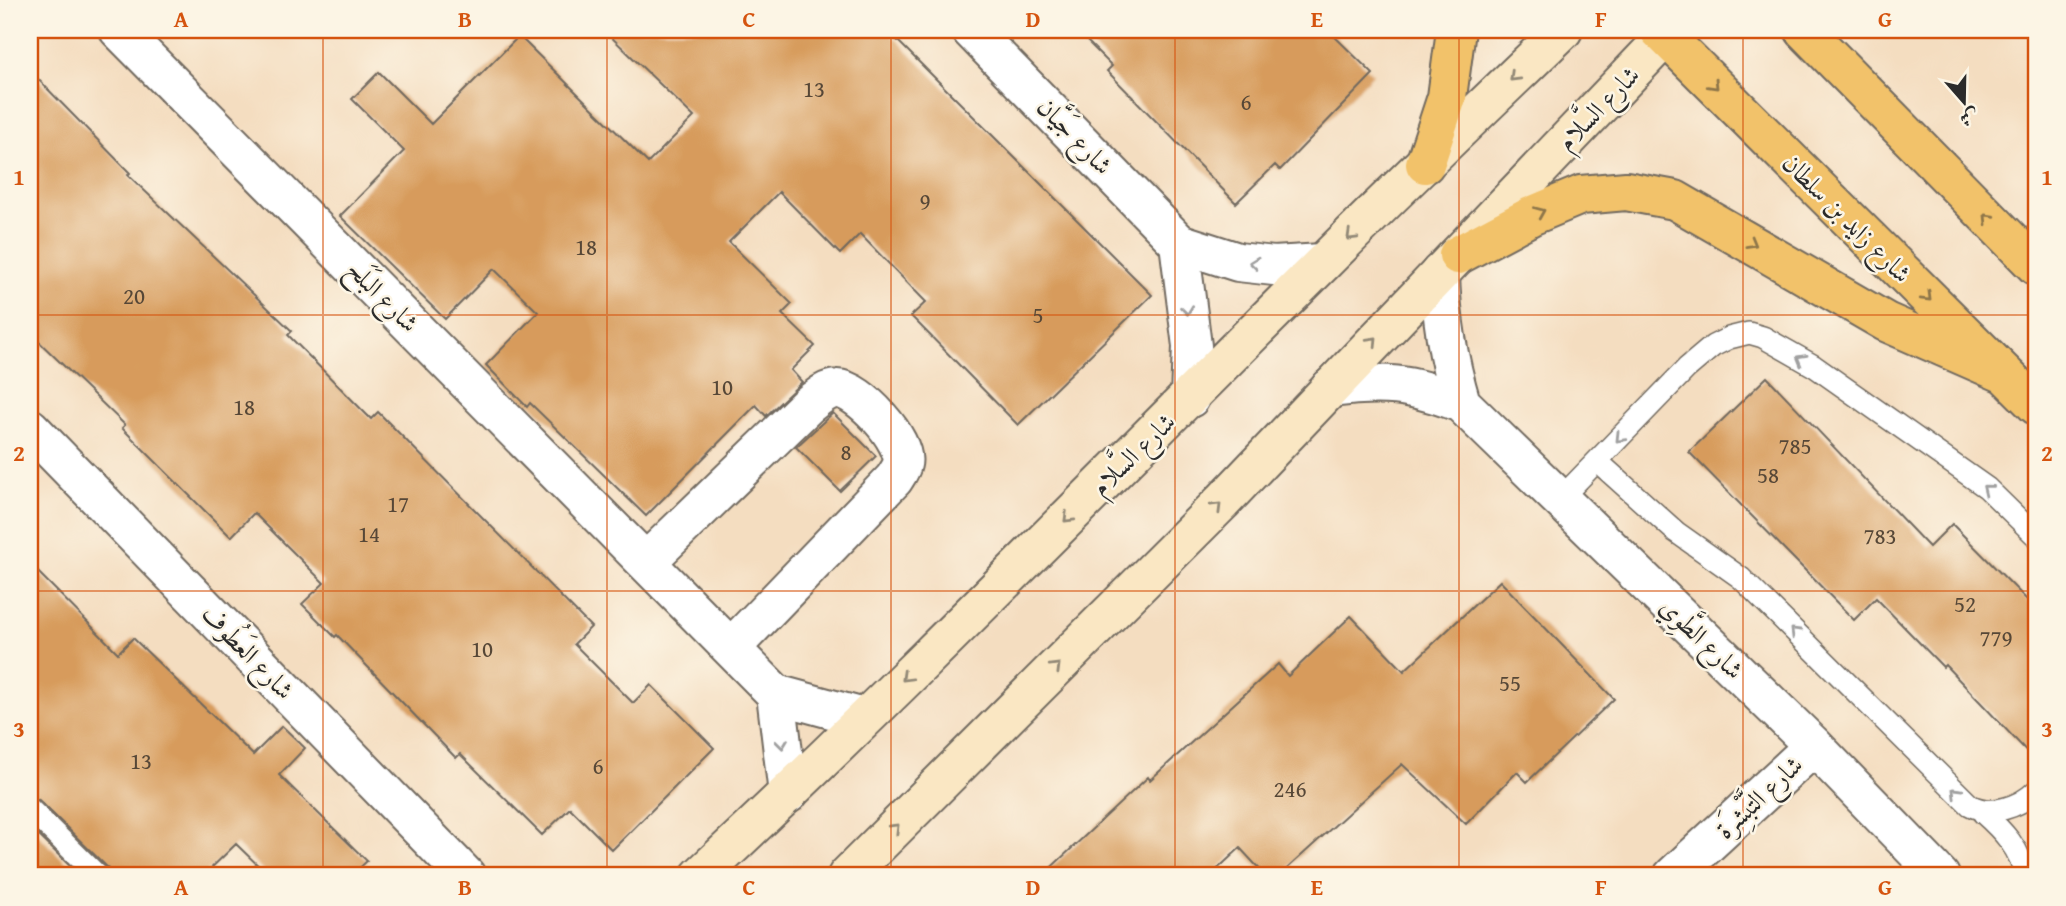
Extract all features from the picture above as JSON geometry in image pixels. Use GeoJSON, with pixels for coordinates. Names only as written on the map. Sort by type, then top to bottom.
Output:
{"type":"FeatureCollection","features":[{"type":"Feature","properties":{"kind":"highway"},"geometry":{"type":"LineString","coordinates":[[1425,164],[1447,97],[1456,30]]}},
{"type":"Feature","properties":{"kind":"highway"},"geometry":{"type":"LineString","coordinates":[[1804,30],[2036,267]]}},
{"type":"Feature","properties":{"kind":"highway","name":"شارع زايد بن سلطان"},"geometry":{"type":"LineString","coordinates":[[1666,32],[2036,405]]}},
{"type":"Feature","properties":{"kind":"highway"},"geometry":{"type":"LineString","coordinates":[[1449,264],[1531,216],[1581,195],[1626,191],[1675,200],[1886,322],[2005,374]]}},
{"type":"Feature","properties":{"kind":"street","name":"شارع البَلَح"},"geometry":{"type":"LineString","coordinates":[[119,30],[776,694]]}},
{"type":"Feature","properties":{"kind":"street","name":"شارع جَيَّان"},"geometry":{"type":"LineString","coordinates":[[971,30],[1179,243],[1238,262],[1274,265],[1322,263]]}},
{"type":"Feature","properties":{"kind":"street","name":"شارع السَّلام"},"geometry":{"type":"LineString","coordinates":[[700,876],[788,794],[1190,398],[1322,263],[1563,30]]}},
{"type":"Feature","properties":{"kind":"street","name":"شارع السَّلام"},"geometry":{"type":"LineString","coordinates":[[847,876],[1222,502],[1666,32]]}},
{"type":"Feature","properties":{"kind":"street"},"geometry":{"type":"LineString","coordinates":[[1179,243],[1192,346],[1190,398]]}},
{"type":"Feature","properties":{"kind":"street","name":"شارع الطَّوِي"},"geometry":{"type":"LineString","coordinates":[[1449,264],[1443,328],[1448,361],[1461,403]]}},
{"type":"Feature","properties":{"kind":"street","name":"شارع الطَّوِي"},"geometry":{"type":"LineString","coordinates":[[1330,388],[1375,382],[1397,384],[1419,387],[1461,403],[1814,746],[1940,876]]}},
{"type":"Feature","properties":{"kind":"street"},"geometry":{"type":"LineString","coordinates":[[646,562],[808,405],[824,393],[838,389],[852,393],[890,428],[900,443],[903,463],[894,479],[731,648]]}},
{"type":"Feature","properties":{"kind":"street","name":"شارع العَطُوف"},"geometry":{"type":"LineString","coordinates":[[30,429],[466,876]]}},
{"type":"Feature","properties":{"kind":"street"},"geometry":{"type":"LineString","coordinates":[[788,794],[776,694],[864,718]]}},
{"type":"Feature","properties":{"kind":"street","name":"شارع التَّبْشِرَة"},"geometry":{"type":"LineString","coordinates":[[1673,876],[1814,746]]}},
{"type":"Feature","properties":{"kind":"lane"},"geometry":{"type":"LineString","coordinates":[[1559,500],[1696,360],[1729,338],[1749,333],[1763,337],[1814,366],[1987,488],[2036,536]]}},
{"type":"Feature","properties":{"kind":"lane"},"geometry":{"type":"LineString","coordinates":[[1597,461],[1676,532],[1741,578],[1970,805],[1997,826],[2018,854],[2024,876]]}},
{"type":"Feature","properties":{"kind":"lane"},"geometry":{"type":"LineString","coordinates":[[1983,813],[2017,803],[2036,790]]}},
{"type":"Feature","properties":{"kind":"lane"},"geometry":{"type":"LineString","coordinates":[[30,809],[98,876]]}},
{"type":"Feature","properties":{"kind":"building"},"geometry":{"type":"Polygon","coordinates":[[[604,30],[887,30],[1152,295],[1018,425],[911,316],[926,302],[860,234],[840,254],[779,192],[729,242],[792,304],[782,314],[815,346],[791,370],[802,382],[766,416],[756,405],[646,516],[530,403],[527,407],[486,365],[538,312],[494,269],[445,319],[340,216],[404,151],[352,99],[379,72],[431,124],[519,36],[648,163],[694,117],[604,30]]]}},
{"type":"Feature","properties":{"kind":"building"},"geometry":{"type":"Polygon","coordinates":[[[1076,30],[1328,30],[1373,74],[1280,170],[1275,165],[1236,203],[1107,71],[1112,66],[1076,30]]]}},
{"type":"Feature","properties":{"kind":"building"},"geometry":{"type":"Polygon","coordinates":[[[30,71],[130,173],[128,175],[292,331],[288,335],[371,419],[378,412],[591,627],[574,644],[633,703],[651,685],[714,748],[612,850],[570,808],[542,835],[460,754],[456,758],[337,635],[335,637],[302,604],[324,583],[254,513],[231,537],[122,428],[125,425],[30,333],[30,71]]]}},
{"type":"Feature","properties":{"kind":"building"},"geometry":{"type":"Polygon","coordinates":[[[1767,377],[1929,547],[1952,524],[2036,609],[2036,761],[1945,665],[1943,667],[1876,598],[1854,620],[1689,452],[1767,377]]]}},
{"type":"Feature","properties":{"kind":"building"},"geometry":{"type":"Polygon","coordinates":[[[833,413],[876,456],[840,491],[796,447],[833,413]]]}},
{"type":"Feature","properties":{"kind":"building"},"geometry":{"type":"Polygon","coordinates":[[[30,564],[118,653],[133,638],[253,755],[282,726],[305,748],[279,775],[367,861],[351,876],[269,876],[236,844],[203,876],[111,876],[107,867],[39,800],[30,796],[30,564]]]}},
{"type":"Feature","properties":{"kind":"building"},"geometry":{"type":"Polygon","coordinates":[[[1500,581],[1614,699],[1527,782],[1517,772],[1466,824],[1402,764],[1279,876],[1266,876],[1240,848],[1210,876],[1042,876],[1148,777],[1150,780],[1278,664],[1288,676],[1351,616],[1404,671],[1500,581]]]}},
{"type":"Feature","properties":{"kind":"building"},"geometry":{"type":"Polygon","coordinates":[[[30,827],[80,876],[30,876],[30,827]]]}}]}
